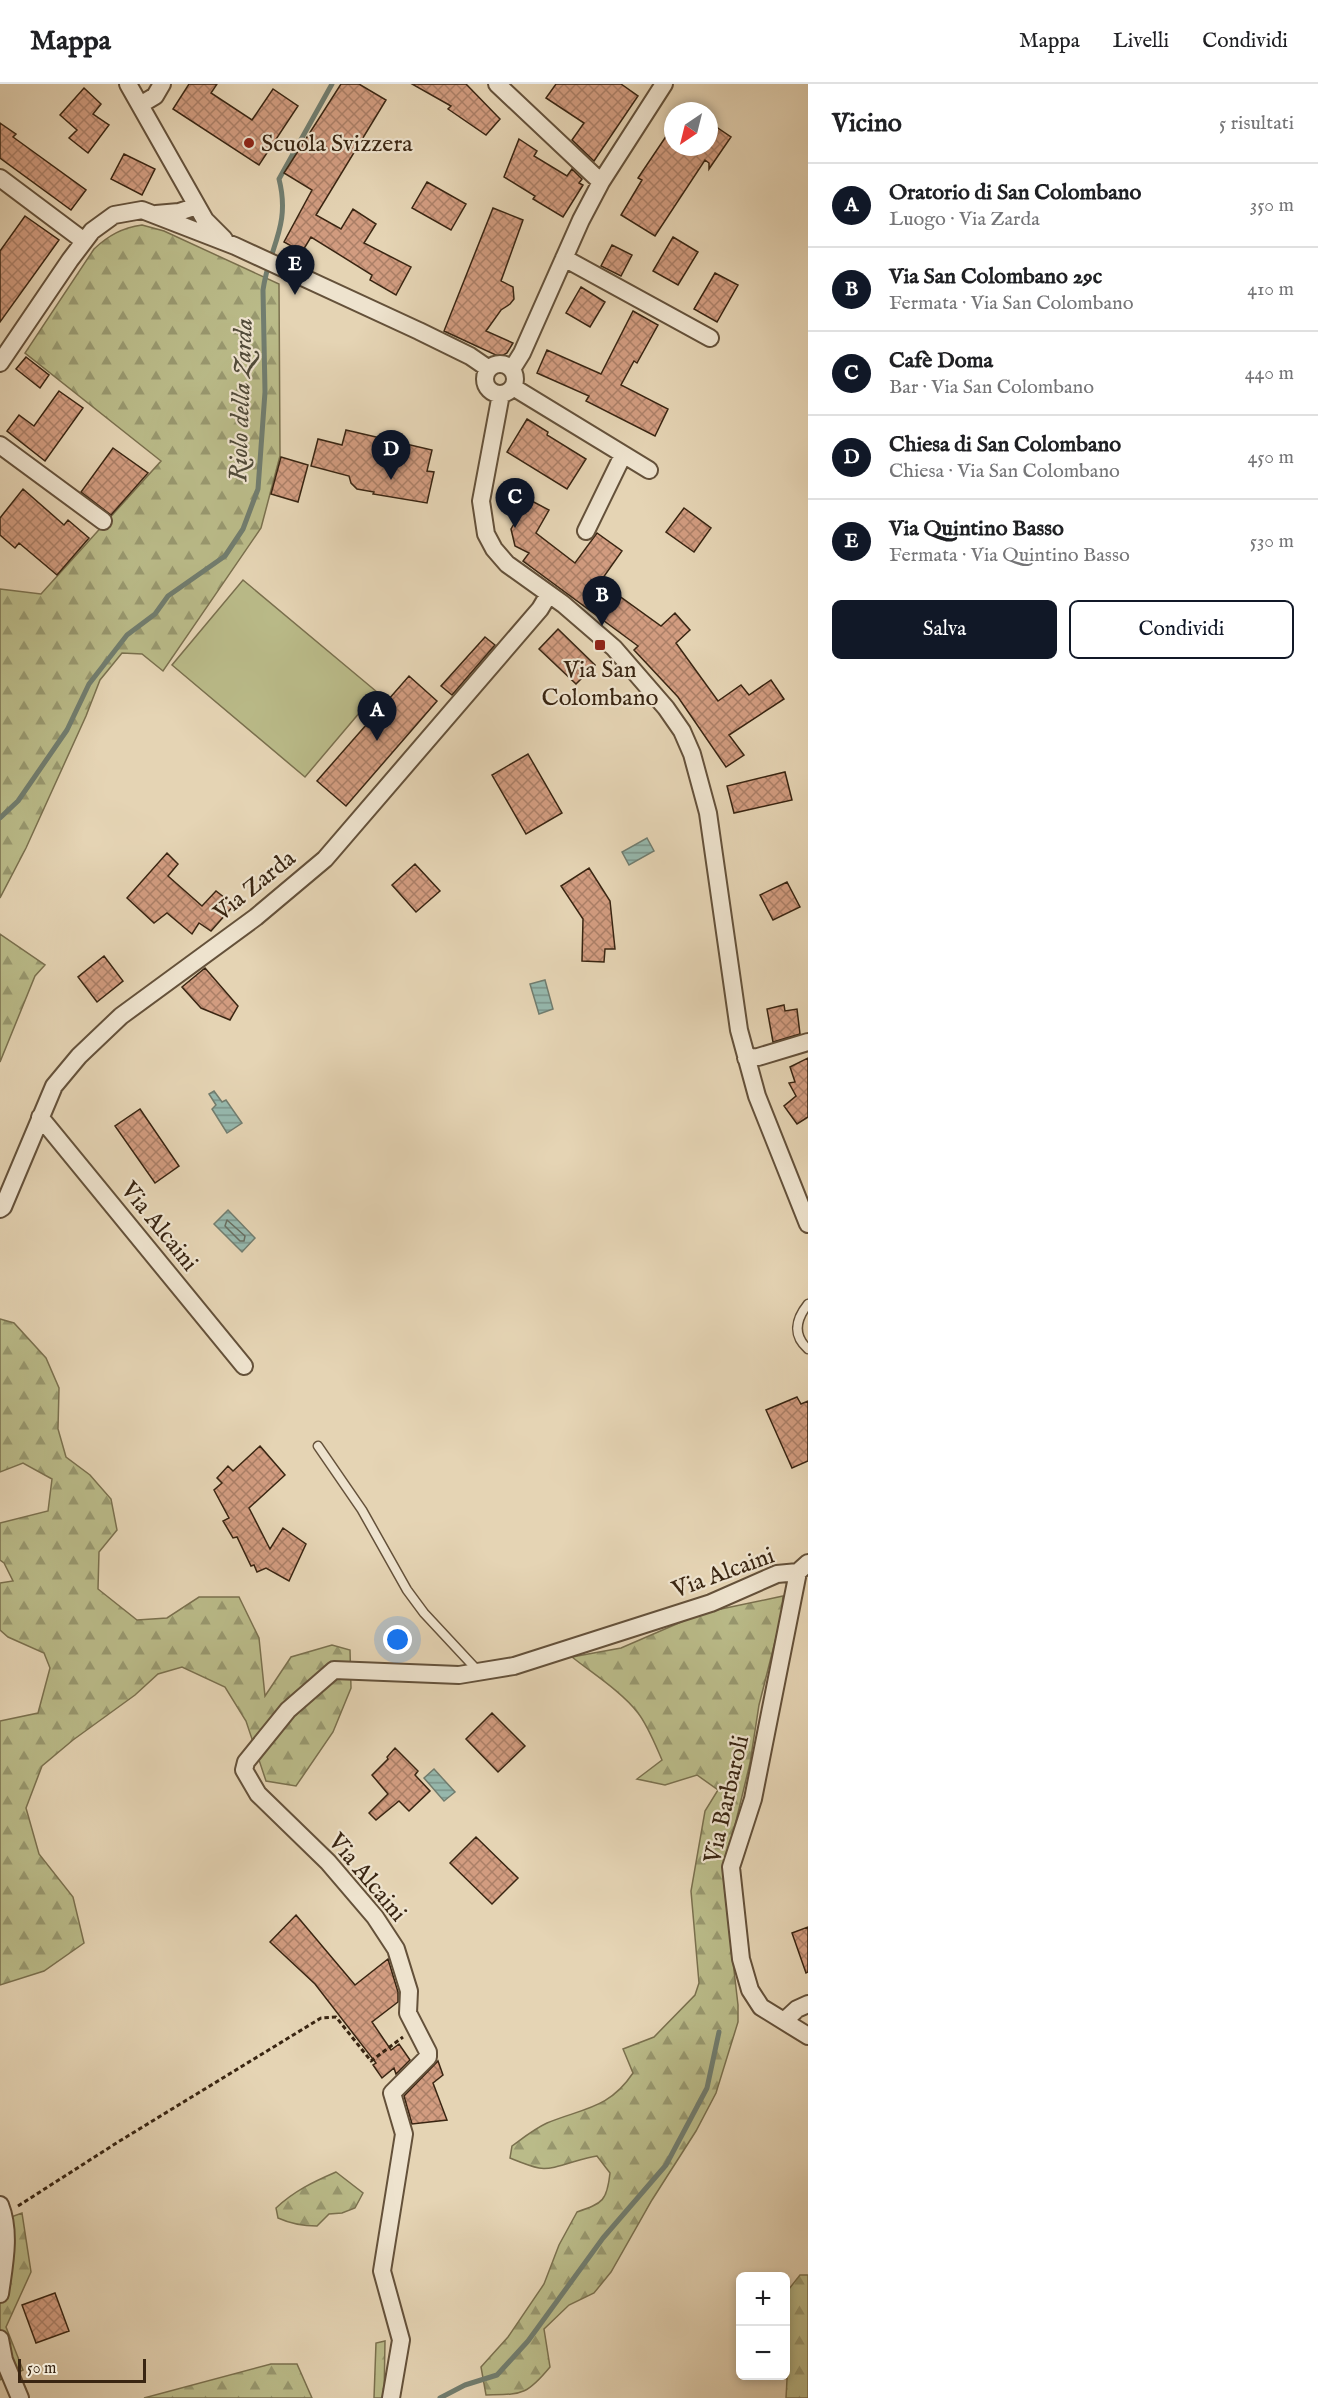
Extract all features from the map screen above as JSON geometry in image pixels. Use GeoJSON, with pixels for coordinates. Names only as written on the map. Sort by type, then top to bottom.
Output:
{"type":"FeatureCollection","features":[{"type":"Feature","properties":{"kind":"street"},"geometry":{"type":"LineString","coordinates":[[128,84],[196,206],[218,235],[258,258],[470,356],[489,369]]}},
{"type":"Feature","properties":{"kind":"street"},"geometry":{"type":"LineString","coordinates":[[140,105],[155,96],[162,84]]}},
{"type":"Feature","properties":{"kind":"street"},"geometry":{"type":"LineString","coordinates":[[497,84],[601,182]]}},
{"type":"Feature","properties":{"kind":"street"},"geometry":{"type":"LineString","coordinates":[[512,369],[522,353],[581,220],[601,182],[664,84]]}},
{"type":"Feature","properties":{"kind":"street"},"geometry":{"type":"LineString","coordinates":[[0,178],[84,241]]}},
{"type":"Feature","properties":{"kind":"street"},"geometry":{"type":"LineString","coordinates":[[156,214],[179,212],[196,206]]}},
{"type":"Feature","properties":{"kind":"street"},"geometry":{"type":"LineString","coordinates":[[0,363],[84,241],[103,221],[114,215],[142,210],[235,246]]}},
{"type":"Feature","properties":{"kind":"street"},"geometry":{"type":"LineString","coordinates":[[564,258],[710,338]]}},
{"type":"Feature","properties":{"kind":"street"},"geometry":{"type":"LineString","coordinates":[[649,470],[507,391],[493,392],[487,386],[485,377],[489,369],[497,364],[505,365],[512,369],[516,378],[507,391],[481,501],[486,534],[494,549],[507,564],[598,632],[634,670],[682,731],[692,754],[708,813],[739,1030],[746,1058],[757,1096],[808,1224]]}},
{"type":"Feature","properties":{"kind":"street"},"geometry":{"type":"LineString","coordinates":[[0,445],[103,521]]}},
{"type":"Feature","properties":{"kind":"street"},"geometry":{"type":"LineString","coordinates":[[586,531],[608,490],[623,455]]}},
{"type":"Feature","properties":{"kind":"street","name":"Via Zarda"},"geometry":{"type":"LineString","coordinates":[[0,1209],[3,1207],[54,1086],[79,1056],[121,1016],[256,917],[325,859],[540,609],[549,594]]}},
{"type":"Feature","properties":{"kind":"street"},"geometry":{"type":"LineString","coordinates":[[746,1058],[758,1057],[808,1042]]}},
{"type":"Feature","properties":{"kind":"street","name":"Via Alcaini"},"geometry":{"type":"LineString","coordinates":[[40,1118],[244,1366]]}},
{"type":"Feature","properties":{"kind":"street","name":"Via Alcaini"},"geometry":{"type":"LineString","coordinates":[[428,2057],[428,2052],[408,2013],[409,1991],[396,1949],[375,1917],[327,1862],[258,1794],[244,1770],[252,1752],[288,1710],[334,1670],[459,1675],[514,1666],[711,1603],[777,1574],[803,1568]]}},
{"type":"Feature","properties":{"kind":"street","name":"Via Barbaroli"},"geometry":{"type":"LineString","coordinates":[[803,1568],[753,1799],[731,1867],[741,1959],[750,1990],[761,2007],[808,2036]]}},
{"type":"Feature","properties":{"kind":"street"},"geometry":{"type":"LineString","coordinates":[[784,2021],[797,2009],[808,2004]]}},
{"type":"Feature","properties":{"kind":"street"},"geometry":{"type":"LineString","coordinates":[[391,2398],[401,2340],[382,2271],[404,2134],[392,2093],[428,2057],[404,2036]]}},
{"type":"Feature","properties":{"kind":"street"},"geometry":{"type":"LineString","coordinates":[[0,2205],[4,2214],[7,2242],[0,2294]]}},
{"type":"Feature","properties":{"kind":"street"},"geometry":{"type":"LineString","coordinates":[[0,2338],[4,2361],[20,2398]]}},
{"type":"Feature","properties":{"kind":"lane"},"geometry":{"type":"LineString","coordinates":[[808,1304],[798,1319],[797,1331],[798,1338],[808,1349]]}},
{"type":"Feature","properties":{"kind":"lane"},"geometry":{"type":"LineString","coordinates":[[318,1446],[362,1510],[407,1590],[424,1613],[479,1672]]}},
{"type":"Feature","properties":{"kind":"path"},"geometry":{"type":"LineString","coordinates":[[24,2203],[118,2142],[321,2018],[336,2018],[371,2061],[404,2036]]}},
{"type":"Feature","properties":{"kind":"green space"},"geometry":{"type":"Polygon","coordinates":[[[142,225],[164,231],[279,284],[280,456],[261,528],[163,671],[142,654],[122,653],[100,680],[26,848],[0,898],[0,589],[41,594],[161,461],[25,353],[94,249],[116,233],[142,225]]]}},
{"type":"Feature","properties":{"kind":"green space"},"geometry":{"type":"Polygon","coordinates":[[[243,580],[377,692],[305,777],[172,665],[243,580]]]}},
{"type":"Feature","properties":{"kind":"green space"},"geometry":{"type":"Polygon","coordinates":[[[0,934],[45,965],[35,976],[0,1062],[0,934]]]}},
{"type":"Feature","properties":{"kind":"green space"},"geometry":{"type":"Polygon","coordinates":[[[0,1319],[14,1323],[46,1358],[59,1388],[58,1429],[66,1457],[90,1475],[111,1499],[117,1530],[99,1552],[98,1589],[137,1620],[167,1618],[199,1597],[239,1597],[259,1638],[265,1696],[291,1657],[332,1645],[350,1650],[351,1688],[333,1732],[296,1786],[266,1781],[246,1721],[225,1687],[182,1667],[158,1674],[135,1695],[73,1740],[42,1766],[26,1808],[39,1854],[73,1897],[84,1943],[44,1971],[0,1985],[0,1721],[38,1713],[50,1668],[44,1653],[8,1637],[0,1630],[0,1583],[13,1581],[4,1563],[0,1560],[0,1523],[48,1511],[52,1479],[23,1463],[0,1472],[0,1319]]]}},
{"type":"Feature","properties":{"kind":"green space"},"geometry":{"type":"Polygon","coordinates":[[[783,1596],[781,1618],[759,1705],[750,1763],[723,1875],[738,2022],[716,2093],[696,2131],[652,2200],[611,2272],[594,2293],[569,2305],[544,2329],[550,2367],[535,2383],[522,2392],[486,2395],[481,2367],[508,2337],[544,2284],[559,2245],[577,2212],[602,2200],[607,2190],[610,2173],[597,2156],[552,2168],[524,2164],[510,2158],[512,2146],[542,2125],[594,2106],[614,2094],[633,2073],[623,2049],[654,2037],[695,1995],[699,1983],[691,1891],[705,1811],[718,1790],[697,1775],[665,1785],[637,1779],[662,1760],[648,1729],[638,1713],[624,1698],[572,1657],[621,1648],[702,1613],[783,1596]]]}},
{"type":"Feature","properties":{"kind":"green space"},"geometry":{"type":"Polygon","coordinates":[[[336,2172],[363,2193],[355,2208],[342,2213],[329,2214],[317,2226],[297,2224],[278,2218],[276,2208],[283,2202],[304,2187],[336,2172]]]}},
{"type":"Feature","properties":{"kind":"green space"},"geometry":{"type":"Polygon","coordinates":[[[22,2213],[31,2272],[6,2327],[23,2370],[0,2380],[0,2221],[22,2213]]]}},
{"type":"Feature","properties":{"kind":"green space"},"geometry":{"type":"Polygon","coordinates":[[[800,2275],[808,2275],[808,2398],[786,2398],[787,2380],[790,2380],[790,2288],[800,2275]]]}},
{"type":"Feature","properties":{"kind":"green space"},"geometry":{"type":"Polygon","coordinates":[[[385,2341],[384,2398],[374,2398],[376,2343],[385,2341]]]}},
{"type":"Feature","properties":{"kind":"green space"},"geometry":{"type":"Polygon","coordinates":[[[271,2364],[297,2364],[312,2398],[144,2398],[271,2364]]]}},
{"type":"Feature","properties":{"kind":"water"},"geometry":{"type":"Polygon","coordinates":[[[647,838],[654,851],[629,865],[622,852],[647,838]]]}},
{"type":"Feature","properties":{"kind":"water"},"geometry":{"type":"Polygon","coordinates":[[[545,980],[553,1009],[539,1014],[530,984],[545,980]]]}},
{"type":"Feature","properties":{"kind":"water"},"geometry":{"type":"Polygon","coordinates":[[[214,1091],[222,1102],[226,1100],[242,1123],[227,1133],[212,1109],[216,1105],[209,1094],[214,1091]]]}},
{"type":"Feature","properties":{"kind":"water"},"geometry":{"type":"Polygon","coordinates":[[[228,1210],[255,1238],[242,1252],[214,1224],[228,1210]]]}},
{"type":"Feature","properties":{"kind":"water"},"geometry":{"type":"Polygon","coordinates":[[[434,1769],[455,1792],[444,1801],[424,1778],[434,1769]]]}},
{"type":"Feature","properties":{"kind":"building","name":"Scuola Svizzera"},"geometry":{"type":"Polygon","coordinates":[[[189,84],[217,84],[211,93],[252,120],[273,89],[298,106],[259,165],[173,109],[189,84]]]}},
{"type":"Feature","properties":{"kind":"building"},"geometry":{"type":"Polygon","coordinates":[[[341,84],[359,84],[386,100],[316,215],[341,229],[353,209],[376,224],[364,243],[411,267],[396,295],[370,280],[372,275],[311,237],[302,252],[284,242],[312,190],[284,173],[341,84]]]}},
{"type":"Feature","properties":{"kind":"building"},"geometry":{"type":"Polygon","coordinates":[[[412,84],[466,84],[500,119],[486,135],[448,109],[451,106],[412,84]]]}},
{"type":"Feature","properties":{"kind":"building"},"geometry":{"type":"Polygon","coordinates":[[[556,84],[621,84],[638,96],[594,161],[572,140],[584,123],[546,98],[556,84]]]}},
{"type":"Feature","properties":{"kind":"building"},"geometry":{"type":"Polygon","coordinates":[[[84,88],[101,104],[93,114],[109,125],[88,153],[69,138],[77,130],[60,115],[84,88]]]}},
{"type":"Feature","properties":{"kind":"building"},"geometry":{"type":"Polygon","coordinates":[[[0,123],[16,134],[13,137],[86,190],[71,210],[0,158],[0,123]]]}},
{"type":"Feature","properties":{"kind":"building"},"geometry":{"type":"Polygon","coordinates":[[[718,128],[731,137],[718,156],[718,128]]]}},
{"type":"Feature","properties":{"kind":"building"},"geometry":{"type":"Polygon","coordinates":[[[519,139],[537,151],[534,156],[567,176],[572,169],[582,179],[579,183],[583,185],[563,217],[533,199],[535,196],[504,177],[519,139]]]}},
{"type":"Feature","properties":{"kind":"building"},"geometry":{"type":"Polygon","coordinates":[[[664,139],[664,156],[718,156],[709,169],[709,163],[705,160],[655,236],[621,215],[642,180],[638,178],[664,139]]]}},
{"type":"Feature","properties":{"kind":"building"},"geometry":{"type":"Polygon","coordinates":[[[124,154],[155,169],[142,195],[111,179],[124,154]]]}},
{"type":"Feature","properties":{"kind":"building"},"geometry":{"type":"Polygon","coordinates":[[[427,182],[466,204],[451,230],[412,208],[427,182]]]}},
{"type":"Feature","properties":{"kind":"building"},"geometry":{"type":"Polygon","coordinates":[[[493,208],[523,220],[501,281],[513,287],[514,299],[501,310],[486,331],[513,343],[507,353],[500,357],[444,331],[493,208]]]}},
{"type":"Feature","properties":{"kind":"building"},"geometry":{"type":"Polygon","coordinates":[[[25,216],[59,240],[0,322],[0,251],[25,216]]]}},
{"type":"Feature","properties":{"kind":"building"},"geometry":{"type":"Polygon","coordinates":[[[673,237],[698,252],[678,285],[653,271],[673,237]]]}},
{"type":"Feature","properties":{"kind":"building"},"geometry":{"type":"Polygon","coordinates":[[[612,245],[632,255],[621,276],[601,266],[612,245]]]}},
{"type":"Feature","properties":{"kind":"building"},"geometry":{"type":"Polygon","coordinates":[[[715,273],[738,285],[717,322],[694,309],[715,273]]]}},
{"type":"Feature","properties":{"kind":"building"},"geometry":{"type":"Polygon","coordinates":[[[581,287],[605,302],[590,327],[566,313],[581,287]]]}},
{"type":"Feature","properties":{"kind":"building"},"geometry":{"type":"Polygon","coordinates":[[[633,311],[658,325],[637,363],[634,361],[621,385],[668,409],[655,436],[586,401],[589,396],[537,373],[547,350],[601,374],[633,311]]]}},
{"type":"Feature","properties":{"kind":"building"},"geometry":{"type":"Polygon","coordinates":[[[26,357],[49,375],[40,388],[16,369],[26,357]]]}},
{"type":"Feature","properties":{"kind":"building"},"geometry":{"type":"Polygon","coordinates":[[[59,391],[83,408],[45,461],[7,431],[19,415],[34,426],[59,391]]]}},
{"type":"Feature","properties":{"kind":"building"},"geometry":{"type":"Polygon","coordinates":[[[527,419],[548,432],[547,435],[586,459],[567,489],[507,452],[527,419]]]}},
{"type":"Feature","properties":{"kind":"building"},"geometry":{"type":"Polygon","coordinates":[[[346,430],[432,450],[427,471],[434,472],[427,503],[357,489],[351,483],[349,476],[311,466],[318,439],[342,445],[346,430]]]}},
{"type":"Feature","properties":{"kind":"building"},"geometry":{"type":"Polygon","coordinates":[[[113,448],[148,473],[111,515],[81,492],[113,448]]]}},
{"type":"Feature","properties":{"kind":"building"},"geometry":{"type":"Polygon","coordinates":[[[281,457],[308,465],[298,502],[271,494],[281,457]]]}},
{"type":"Feature","properties":{"kind":"building"},"geometry":{"type":"Polygon","coordinates":[[[23,489],[64,525],[68,520],[89,538],[57,575],[19,543],[15,548],[0,535],[0,518],[23,489]]]}},
{"type":"Feature","properties":{"kind":"building"},"geometry":{"type":"Polygon","coordinates":[[[528,499],[549,510],[536,533],[575,563],[597,533],[622,551],[600,582],[661,626],[675,613],[690,630],[676,643],[718,701],[741,685],[749,695],[771,680],[784,699],[729,735],[744,755],[726,767],[678,697],[634,650],[638,646],[523,561],[529,553],[515,546],[511,529],[528,499]]]}},
{"type":"Feature","properties":{"kind":"building"},"geometry":{"type":"Polygon","coordinates":[[[684,508],[711,528],[694,552],[666,532],[684,508]]]}},
{"type":"Feature","properties":{"kind":"building"},"geometry":{"type":"Polygon","coordinates":[[[558,629],[595,665],[576,684],[539,649],[558,629]]]}},
{"type":"Feature","properties":{"kind":"building"},"geometry":{"type":"Polygon","coordinates":[[[485,637],[495,645],[452,695],[441,686],[485,637]]]}},
{"type":"Feature","properties":{"kind":"building"},"geometry":{"type":"Polygon","coordinates":[[[409,676],[437,701],[346,806],[317,781],[409,676]]]}},
{"type":"Feature","properties":{"kind":"building"},"geometry":{"type":"Polygon","coordinates":[[[528,754],[562,813],[526,834],[492,775],[528,754]]]}},
{"type":"Feature","properties":{"kind":"building"},"geometry":{"type":"Polygon","coordinates":[[[785,772],[792,800],[734,813],[727,786],[785,772]]]}},
{"type":"Feature","properties":{"kind":"building"},"geometry":{"type":"Polygon","coordinates":[[[167,853],[178,864],[168,876],[202,906],[216,891],[234,905],[211,931],[199,923],[192,934],[167,913],[154,923],[127,898],[167,853]]]}},
{"type":"Feature","properties":{"kind":"building"},"geometry":{"type":"Polygon","coordinates":[[[415,864],[440,891],[416,912],[392,885],[415,864]]]}},
{"type":"Feature","properties":{"kind":"building"},"geometry":{"type":"Polygon","coordinates":[[[589,868],[610,901],[615,949],[605,949],[604,962],[582,961],[583,919],[561,886],[589,868]]]}},
{"type":"Feature","properties":{"kind":"building"},"geometry":{"type":"Polygon","coordinates":[[[787,882],[800,907],[773,920],[760,895],[787,882]]]}},
{"type":"Feature","properties":{"kind":"building"},"geometry":{"type":"Polygon","coordinates":[[[104,956],[123,981],[97,1002],[78,977],[104,956]]]}},
{"type":"Feature","properties":{"kind":"building"},"geometry":{"type":"Polygon","coordinates":[[[205,968],[238,1006],[230,1020],[201,1008],[182,987],[205,968]]]}},
{"type":"Feature","properties":{"kind":"building"},"geometry":{"type":"Polygon","coordinates":[[[784,1005],[785,1011],[797,1009],[800,1034],[773,1042],[767,1009],[784,1005]]]}},
{"type":"Feature","properties":{"kind":"building"},"geometry":{"type":"Polygon","coordinates":[[[808,1058],[808,1117],[797,1124],[784,1106],[796,1096],[789,1083],[795,1082],[790,1067],[808,1058]]]}},
{"type":"Feature","properties":{"kind":"building"},"geometry":{"type":"Polygon","coordinates":[[[140,1109],[179,1166],[155,1183],[115,1126],[140,1109]]]}},
{"type":"Feature","properties":{"kind":"building"},"geometry":{"type":"Polygon","coordinates":[[[797,1397],[801,1404],[808,1401],[808,1461],[792,1468],[766,1410],[797,1397]]]}},
{"type":"Feature","properties":{"kind":"building"},"geometry":{"type":"Polygon","coordinates":[[[260,1446],[285,1475],[249,1508],[270,1549],[283,1528],[306,1544],[289,1581],[266,1568],[257,1572],[254,1565],[251,1566],[237,1537],[233,1538],[223,1521],[229,1518],[214,1490],[222,1483],[217,1478],[228,1466],[233,1471],[260,1446]]]}},
{"type":"Feature","properties":{"kind":"building"},"geometry":{"type":"Polygon","coordinates":[[[492,1713],[525,1746],[498,1772],[466,1739],[492,1713]]]}},
{"type":"Feature","properties":{"kind":"building"},"geometry":{"type":"Polygon","coordinates":[[[395,1748],[418,1771],[415,1775],[430,1791],[409,1811],[399,1801],[376,1820],[369,1813],[388,1794],[372,1775],[388,1759],[387,1757],[395,1748]]]}},
{"type":"Feature","properties":{"kind":"building"},"geometry":{"type":"Polygon","coordinates":[[[476,1837],[518,1878],[492,1904],[450,1863],[476,1837]]]}},
{"type":"Feature","properties":{"kind":"building"},"geometry":{"type":"Polygon","coordinates":[[[296,1915],[355,1985],[388,1959],[398,1992],[398,2002],[372,2022],[391,2050],[399,2044],[410,2060],[396,2074],[394,2068],[382,2078],[373,2065],[376,2063],[315,1984],[270,1942],[296,1915]]]}},
{"type":"Feature","properties":{"kind":"building"},"geometry":{"type":"Polygon","coordinates":[[[808,1927],[808,1972],[806,1973],[792,1933],[808,1927]]]}},
{"type":"Feature","properties":{"kind":"building"},"geometry":{"type":"Polygon","coordinates":[[[438,2061],[443,2075],[433,2083],[447,2120],[412,2124],[404,2096],[438,2061]]]}},
{"type":"Feature","properties":{"kind":"building"},"geometry":{"type":"Polygon","coordinates":[[[55,2293],[69,2331],[36,2343],[22,2305],[55,2293]]]}},
{"type":"Feature","properties":{"kind":"waterway","name":"Riolo della Zarda"},"geometry":{"type":"LineString","coordinates":[[0,818],[18,801],[67,730],[89,684],[127,635],[155,614],[168,596],[225,556],[243,529],[258,489],[265,392],[263,290],[281,223],[282,196],[279,179],[332,84]]}},
{"type":"Feature","properties":{"kind":"waterway"},"geometry":{"type":"LineString","coordinates":[[440,2398],[465,2385],[497,2375],[528,2341],[603,2238],[666,2165],[707,2088],[719,2032]]}},
{"type":"Feature","properties":{"kind":"place","name":"Scuola Svizzera"},"geometry":{"type":"Point","coordinates":[249,143]}},
{"type":"Feature","properties":{"kind":"place","name":"Via Quintino Basso"},"geometry":{"type":"Point","coordinates":[295,295]}},
{"type":"Feature","properties":{"kind":"place","name":"Chiesa di San Colombano"},"geometry":{"type":"Point","coordinates":[391,480]}},
{"type":"Feature","properties":{"kind":"place","name":"Cafè Doma"},"geometry":{"type":"Point","coordinates":[515,528]}},
{"type":"Feature","properties":{"kind":"place","name":"Via San Colombano 29c"},"geometry":{"type":"Point","coordinates":[602,626]}},
{"type":"Feature","properties":{"kind":"place","name":"Via San Colombano"},"geometry":{"type":"Point","coordinates":[600,645]}},
{"type":"Feature","properties":{"kind":"place","name":"Oratorio di San Colombano"},"geometry":{"type":"Point","coordinates":[377,741]}}]}
